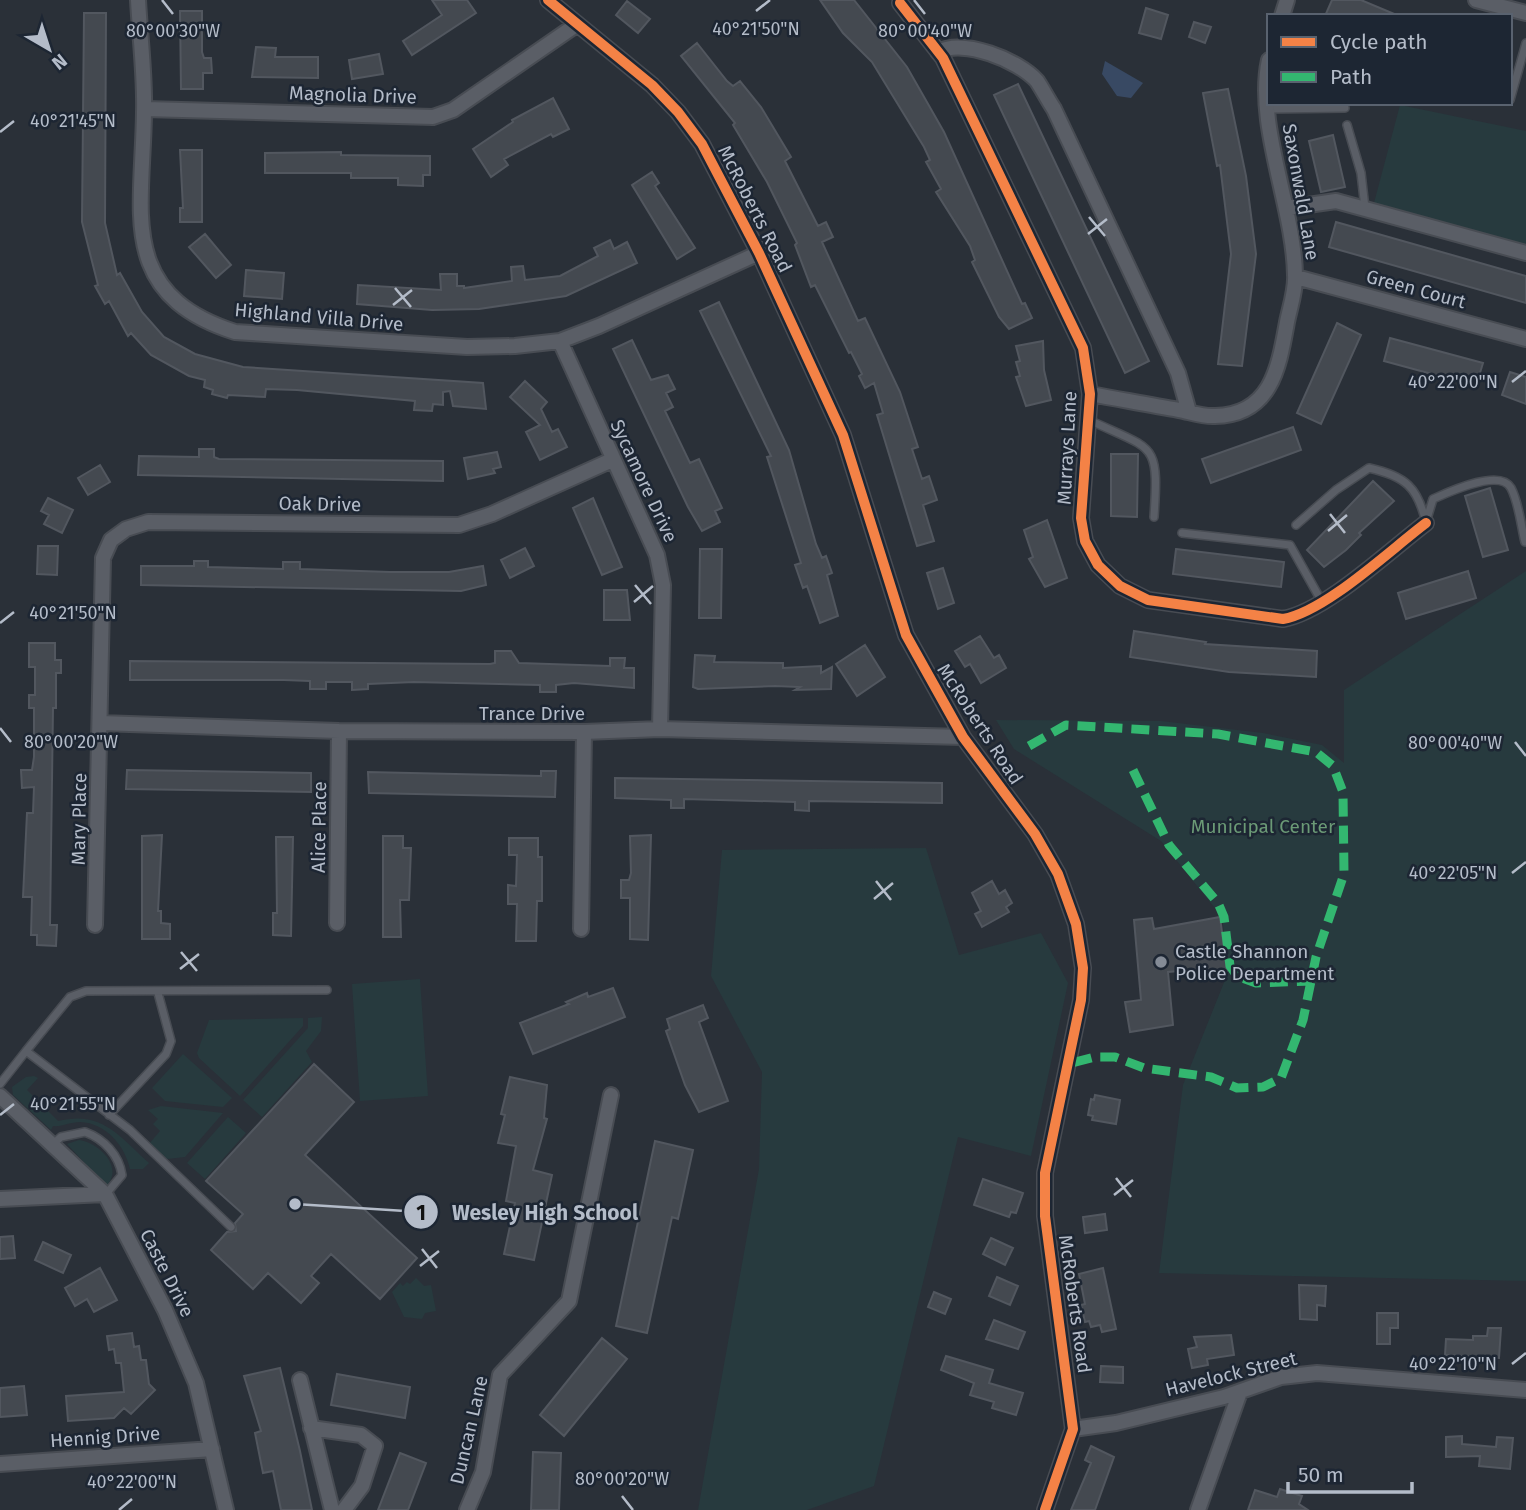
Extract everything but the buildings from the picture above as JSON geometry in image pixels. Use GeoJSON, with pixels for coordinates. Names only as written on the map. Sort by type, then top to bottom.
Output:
{"type":"FeatureCollection","features":[{"type":"Feature","properties":{"kind":"street","name":"Highland Villa Drive"},"geometry":{"type":"LineString","coordinates":[[138,0],[145,109],[141,223],[144,248],[154,275],[169,296],[194,315],[235,332],[467,347],[515,346],[559,341],[599,326],[759,253]]}},
{"type":"Feature","properties":{"kind":"street","name":"McRoberts Road"},"geometry":{"type":"LineString","coordinates":[[548,0],[652,85],[678,112],[702,144],[759,253],[843,435],[906,635],[963,737],[1035,834],[1058,874],[1076,924],[1083,968],[1081,1000],[1045,1172],[1045,1216],[1052,1283],[1072,1405],[1073,1429],[1045,1510]]}},
{"type":"Feature","properties":{"kind":"street"},"geometry":{"type":"LineString","coordinates":[[1476,0],[1526,13]]}},
{"type":"Feature","properties":{"kind":"street","name":"Murrays Lane"},"geometry":{"type":"LineString","coordinates":[[898,2],[938,52],[1083,348],[1090,394],[1081,518],[1085,541],[1098,565],[1120,586],[1148,600],[1283,620],[1301,616],[1322,603],[1426,523]]}},
{"type":"Feature","properties":{"kind":"street","name":"Magnolia Drive"},"geometry":{"type":"LineString","coordinates":[[145,109],[433,117],[453,110],[576,25]]}},
{"type":"Feature","properties":{"kind":"street"},"geometry":{"type":"LineString","coordinates":[[938,52],[949,46],[969,46],[1023,69],[1037,81],[1054,109],[1178,373],[1189,412]]}},
{"type":"Feature","properties":{"kind":"street","name":"Saxonwald Lane"},"geometry":{"type":"LineString","coordinates":[[1090,394],[1214,416],[1236,413],[1257,401],[1272,385],[1279,368],[1296,277],[1287,208],[1266,109],[1267,69]]}},
{"type":"Feature","properties":{"kind":"street"},"geometry":{"type":"LineString","coordinates":[[1287,208],[1336,201],[1526,253]]}},
{"type":"Feature","properties":{"kind":"street","name":"Green Court"},"geometry":{"type":"LineString","coordinates":[[1296,277],[1526,339]]}},
{"type":"Feature","properties":{"kind":"street","name":"Sycamore Drive"},"geometry":{"type":"LineString","coordinates":[[559,341],[657,555],[663,585],[660,729]]}},
{"type":"Feature","properties":{"kind":"street","name":"Oak Drive"},"geometry":{"type":"LineString","coordinates":[[100,630],[103,558],[111,540],[126,529],[148,522],[458,525],[492,514],[612,460]]}},
{"type":"Feature","properties":{"kind":"street","name":"Mary Place"},"geometry":{"type":"LineString","coordinates":[[95,925],[100,630]]}},
{"type":"Feature","properties":{"kind":"street","name":"Trance Drive"},"geometry":{"type":"LineString","coordinates":[[100,723],[339,731],[584,732],[660,729],[963,737]]}},
{"type":"Feature","properties":{"kind":"street","name":"Alice Place"},"geometry":{"type":"LineString","coordinates":[[337,923],[339,731]]}},
{"type":"Feature","properties":{"kind":"street"},"geometry":{"type":"LineString","coordinates":[[581,929],[584,732]]}},
{"type":"Feature","properties":{"kind":"street","name":"Duncan Lane"},"geometry":{"type":"LineString","coordinates":[[467,1510],[483,1472],[500,1375],[569,1301],[611,1095]]}},
{"type":"Feature","properties":{"kind":"street","name":"Caste Drive"},"geometry":{"type":"LineString","coordinates":[[0,1096],[105,1194],[165,1310],[191,1371],[226,1510]]}},
{"type":"Feature","properties":{"kind":"street"},"geometry":{"type":"LineString","coordinates":[[0,1199],[105,1194]]}},
{"type":"Feature","properties":{"kind":"street","name":"Havelock Street"},"geometry":{"type":"LineString","coordinates":[[1073,1429],[1116,1423],[1240,1392],[1282,1377],[1317,1373],[1526,1390]]}},
{"type":"Feature","properties":{"kind":"street"},"geometry":{"type":"LineString","coordinates":[[300,1380],[331,1510]]}},
{"type":"Feature","properties":{"kind":"street"},"geometry":{"type":"LineString","coordinates":[[1198,1510],[1240,1392]]}},
{"type":"Feature","properties":{"kind":"street"},"geometry":{"type":"LineString","coordinates":[[311,1428],[361,1434],[375,1446],[362,1486],[344,1510]]}},
{"type":"Feature","properties":{"kind":"street","name":"Hennig Drive"},"geometry":{"type":"LineString","coordinates":[[0,1464],[212,1449]]}},
{"type":"Feature","properties":{"kind":"lane"},"geometry":{"type":"LineString","coordinates":[[1512,93],[1526,43]]}},
{"type":"Feature","properties":{"kind":"lane"},"geometry":{"type":"LineString","coordinates":[[1266,109],[1345,108]]}},
{"type":"Feature","properties":{"kind":"lane"},"geometry":{"type":"LineString","coordinates":[[1347,125],[1361,173],[1365,209]]}},
{"type":"Feature","properties":{"kind":"lane"},"geometry":{"type":"LineString","coordinates":[[1088,419],[1136,442],[1153,454],[1157,470],[1154,517]]}},
{"type":"Feature","properties":{"kind":"lane"},"geometry":{"type":"LineString","coordinates":[[1296,525],[1336,490],[1369,468],[1388,472],[1408,484],[1420,497],[1426,523]]}},
{"type":"Feature","properties":{"kind":"lane"},"geometry":{"type":"LineString","coordinates":[[1426,523],[1433,499],[1491,480],[1503,481],[1510,486],[1525,542]]}},
{"type":"Feature","properties":{"kind":"lane"},"geometry":{"type":"LineString","coordinates":[[1182,534],[1290,545],[1322,603]]}},
{"type":"Feature","properties":{"kind":"lane"},"geometry":{"type":"LineString","coordinates":[[0,1084],[70,997],[86,991],[158,993],[327,990]]}},
{"type":"Feature","properties":{"kind":"lane"},"geometry":{"type":"LineString","coordinates":[[109,1115],[166,1054],[171,1041],[158,993]]}},
{"type":"Feature","properties":{"kind":"lane"},"geometry":{"type":"LineString","coordinates":[[26,1051],[130,1130],[231,1227]]}},
{"type":"Feature","properties":{"kind":"lane"},"geometry":{"type":"LineString","coordinates":[[52,1145],[61,1136],[85,1132],[104,1143],[121,1166],[122,1175],[105,1194]]}},
{"type":"Feature","properties":{"kind":"green space"},"geometry":{"type":"Polygon","coordinates":[[[1400,105],[1526,131],[1526,253],[1370,218],[1400,105]]]}},
{"type":"Feature","properties":{"kind":"green space","name":"Municipal Center"},"geometry":{"type":"Polygon","coordinates":[[[1526,571],[1526,1281],[1159,1273],[1183,1085],[1229,970],[1222,917],[1161,841],[1014,749],[996,720],[1161,721],[1263,733],[1322,745],[1344,763],[1344,690],[1526,571]]]}},
{"type":"Feature","properties":{"kind":"green space"},"geometry":{"type":"Polygon","coordinates":[[[926,848],[959,955],[1041,933],[1068,983],[1031,1156],[958,1137],[874,1486],[807,1510],[698,1510],[759,1169],[762,1072],[711,976],[722,850],[926,848]]]}},
{"type":"Feature","properties":{"kind":"green space"},"geometry":{"type":"Polygon","coordinates":[[[420,979],[428,1096],[360,1101],[352,984],[420,979]]]}},
{"type":"Feature","properties":{"kind":"green space"},"geometry":{"type":"Polygon","coordinates":[[[322,1017],[321,1031],[306,1051],[312,1062],[262,1117],[243,1100],[308,1028],[308,1018],[322,1017]]]}},
{"type":"Feature","properties":{"kind":"green space"},"geometry":{"type":"Polygon","coordinates":[[[303,1018],[303,1026],[240,1096],[199,1058],[197,1053],[209,1020],[303,1018]]]}},
{"type":"Feature","properties":{"kind":"green space"},"geometry":{"type":"Polygon","coordinates":[[[183,1054],[232,1098],[223,1107],[165,1101],[152,1088],[183,1054]]]}},
{"type":"Feature","properties":{"kind":"green space"},"geometry":{"type":"Polygon","coordinates":[[[26,1077],[38,1078],[27,1090],[58,1121],[87,1119],[98,1122],[119,1135],[149,1163],[143,1169],[130,1169],[124,1152],[113,1137],[89,1123],[53,1126],[51,1130],[13,1095],[12,1087],[26,1077]]]}},
{"type":"Feature","properties":{"kind":"green space"},"geometry":{"type":"Polygon","coordinates":[[[161,1106],[223,1113],[185,1157],[167,1159],[149,1144],[160,1131],[153,1124],[158,1119],[148,1110],[161,1106]]]}},
{"type":"Feature","properties":{"kind":"green space"},"geometry":{"type":"Polygon","coordinates":[[[228,1117],[246,1133],[205,1179],[187,1163],[228,1117]]]}},
{"type":"Feature","properties":{"kind":"green space"},"geometry":{"type":"Polygon","coordinates":[[[79,1140],[93,1145],[110,1162],[112,1177],[108,1184],[104,1184],[67,1144],[79,1140]]]}},
{"type":"Feature","properties":{"kind":"green space"},"geometry":{"type":"Polygon","coordinates":[[[416,1278],[424,1286],[431,1285],[436,1311],[425,1313],[422,1319],[404,1317],[392,1292],[400,1283],[403,1286],[407,1282],[410,1284],[416,1278]]]}},
{"type":"Feature","properties":{"kind":"water"},"geometry":{"type":"Polygon","coordinates":[[[1105,61],[1143,83],[1131,98],[1117,96],[1102,74],[1105,61]]]}},
{"type":"Feature","properties":{"kind":"marked path"},"geometry":{"type":"LineString","coordinates":[[1029,746],[1066,725],[1218,734],[1316,752],[1333,766],[1343,792],[1344,874],[1316,957],[1303,1020],[1281,1078],[1263,1087],[1237,1088],[1211,1077],[1144,1068],[1115,1057],[1095,1057],[1068,1064]]}},
{"type":"Feature","properties":{"kind":"marked path"},"geometry":{"type":"LineString","coordinates":[[1133,770],[1169,845],[1218,903],[1224,917],[1230,966],[1237,976],[1256,983],[1312,981]]}},
{"type":"Feature","properties":{"kind":"cycle path"},"geometry":{"type":"LineString","coordinates":[[548,0],[652,85],[678,112],[702,144],[759,253],[843,435],[906,635],[963,737],[1035,834],[1058,874],[1076,924],[1083,968],[1081,1000],[1045,1173],[1045,1216],[1073,1429],[1045,1510]]}},
{"type":"Feature","properties":{"kind":"cycle path"},"geometry":{"type":"LineString","coordinates":[[900,3],[943,58],[1083,348],[1090,394],[1081,518],[1085,541],[1098,565],[1120,586],[1148,600],[1283,619],[1300,614],[1337,593],[1426,523]]}},
{"type":"Feature","properties":{"kind":"place","name":"Castle Shannon Police Department"},"geometry":{"type":"Point","coordinates":[1161,962]}},
{"type":"Feature","properties":{"kind":"place","name":"Wesley High School"},"geometry":{"type":"Point","coordinates":[295,1204]}}]}
